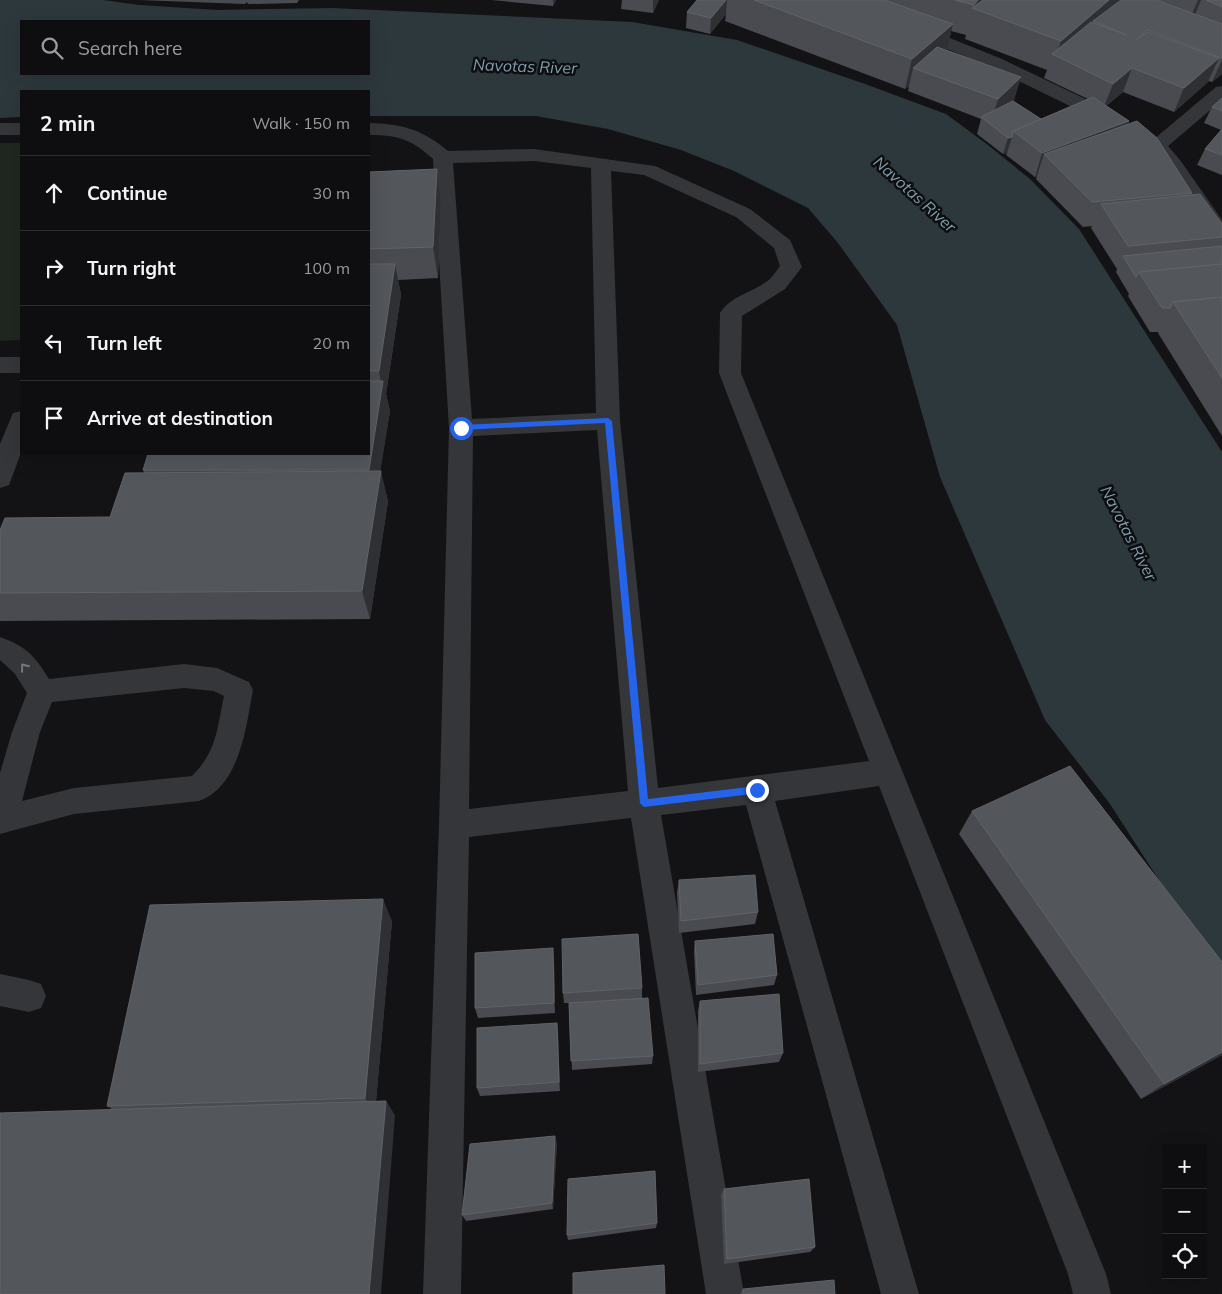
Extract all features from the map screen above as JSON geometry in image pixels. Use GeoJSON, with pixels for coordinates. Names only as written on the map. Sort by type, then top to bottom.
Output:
{"type":"FeatureCollection","features":[{"type":"Feature","properties":{"kind":"street"},"geometry":{"type":"LineString","coordinates":[[895,21],[996,63],[1126,126]]}},
{"type":"Feature","properties":{"kind":"street"},"geometry":{"type":"LineString","coordinates":[[1222,91],[1149,140],[1173,164],[1222,234]]}},
{"type":"Feature","properties":{"kind":"street"},"geometry":{"type":"LineString","coordinates":[[0,129],[20,129]]}},
{"type":"Feature","properties":{"kind":"street"},"geometry":{"type":"LineString","coordinates":[[370,129],[396,129],[417,136],[424,139],[443,157],[461,428],[454,825],[442,1294]]}},
{"type":"Feature","properties":{"kind":"street"},"geometry":{"type":"LineString","coordinates":[[443,157],[534,155],[648,170],[743,213],[783,245],[791,268],[777,284],[731,313],[730,373],[1087,1274],[1092,1294]]}},
{"type":"Feature","properties":{"kind":"street"},"geometry":{"type":"LineString","coordinates":[[601,164],[608,421],[644,803],[725,1294]]}},
{"type":"Feature","properties":{"kind":"street"},"geometry":{"type":"LineString","coordinates":[[0,365],[20,365]]}},
{"type":"Feature","properties":{"kind":"street"},"geometry":{"type":"LineString","coordinates":[[461,428],[608,421]]}},
{"type":"Feature","properties":{"kind":"street"},"geometry":{"type":"LineString","coordinates":[[0,479],[18,454],[20,431]]}},
{"type":"Feature","properties":{"kind":"street"},"geometry":{"type":"LineString","coordinates":[[0,648],[11,651],[42,692]]}},
{"type":"Feature","properties":{"kind":"street"},"geometry":{"type":"LineString","coordinates":[[184,676],[217,680],[239,690],[228,746],[215,772],[199,788],[74,801],[1,819],[26,732],[42,692],[184,676]]}},
{"type":"Feature","properties":{"kind":"street"},"geometry":{"type":"LineString","coordinates":[[454,825],[757,790],[887,772]]}},
{"type":"Feature","properties":{"kind":"street"},"geometry":{"type":"LineString","coordinates":[[757,790],[900,1294]]}},
{"type":"Feature","properties":{"kind":"shaded area"},"geometry":{"type":"Polygon","coordinates":[[[0,143],[20,143],[20,340],[0,341],[0,143]]]}},
{"type":"Feature","properties":{"kind":"water","name":"Navotas River"},"geometry":{"type":"Polygon","coordinates":[[[0,0],[103,0],[139,5],[218,10],[332,8],[632,22],[737,40],[946,114],[1030,179],[1079,229],[1222,452],[1222,969],[1202,947],[1110,804],[1045,720],[940,477],[897,325],[838,243],[808,208],[734,171],[681,150],[608,129],[536,116],[370,116],[370,90],[20,90],[20,117],[0,118],[0,0]]]}},
{"type":"Feature","properties":{"kind":"building"},"geometry":{"type":"Polygon","coordinates":[[[697,0],[726,0],[711,18],[687,12],[697,0]]]}},
{"type":"Feature","properties":{"kind":"building"},"geometry":{"type":"Polygon","coordinates":[[[754,0],[884,0],[953,24],[912,59],[754,0]]]}},
{"type":"Feature","properties":{"kind":"building"},"geometry":{"type":"Polygon","coordinates":[[[955,0],[978,0],[974,5],[955,0]]]}},
{"type":"Feature","properties":{"kind":"building"},"geometry":{"type":"Polygon","coordinates":[[[983,0],[1109,0],[1061,41],[972,8],[983,0]]]}},
{"type":"Feature","properties":{"kind":"building"},"geometry":{"type":"Polygon","coordinates":[[[1121,0],[1156,0],[1222,24],[1222,58],[1148,30],[1137,39],[1148,32],[1219,58],[1184,88],[1132,68],[1113,84],[1052,54],[1091,22],[1127,35],[1093,21],[1121,0]]]}},
{"type":"Feature","properties":{"kind":"building"},"geometry":{"type":"Polygon","coordinates":[[[1206,0],[1222,0],[1222,7],[1206,0]]]}},
{"type":"Feature","properties":{"kind":"building"},"geometry":{"type":"Polygon","coordinates":[[[937,47],[1021,77],[998,99],[913,68],[937,47]]]}},
{"type":"Feature","properties":{"kind":"building"},"geometry":{"type":"Polygon","coordinates":[[[1093,97],[1129,121],[1042,153],[1013,131],[1093,97]]]}},
{"type":"Feature","properties":{"kind":"building"},"geometry":{"type":"Polygon","coordinates":[[[1222,98],[1222,111],[1212,107],[1222,98]]]}},
{"type":"Feature","properties":{"kind":"building"},"geometry":{"type":"Polygon","coordinates":[[[1013,101],[1041,119],[1013,131],[1012,137],[1008,138],[981,117],[1013,101]]]}},
{"type":"Feature","properties":{"kind":"building"},"geometry":{"type":"Polygon","coordinates":[[[1137,121],[1157,138],[1192,193],[1092,202],[1044,154],[1137,121]]]}},
{"type":"Feature","properties":{"kind":"building"},"geometry":{"type":"Polygon","coordinates":[[[1222,129],[1222,155],[1205,149],[1222,129]]]}},
{"type":"Feature","properties":{"kind":"building"},"geometry":{"type":"Polygon","coordinates":[[[437,169],[433,247],[370,249],[370,172],[437,169]]]}},
{"type":"Feature","properties":{"kind":"building"},"geometry":{"type":"Polygon","coordinates":[[[1200,194],[1222,224],[1222,237],[1128,246],[1101,204],[1200,194]]]}},
{"type":"Feature","properties":{"kind":"building"},"geometry":{"type":"Polygon","coordinates":[[[1222,246],[1222,264],[1139,272],[1136,277],[1123,256],[1222,246]]]}},
{"type":"Feature","properties":{"kind":"building"},"geometry":{"type":"Polygon","coordinates":[[[370,264],[395,264],[379,371],[370,371],[370,264]]]}},
{"type":"Feature","properties":{"kind":"building"},"geometry":{"type":"Polygon","coordinates":[[[1222,264],[1222,297],[1173,302],[1170,308],[1162,308],[1139,272],[1222,264]]]}},
{"type":"Feature","properties":{"kind":"building"},"geometry":{"type":"Polygon","coordinates":[[[1222,297],[1222,378],[1173,302],[1222,297]]]}},
{"type":"Feature","properties":{"kind":"building"},"geometry":{"type":"Polygon","coordinates":[[[370,381],[383,381],[369,470],[143,470],[148,455],[370,455],[370,381]]]}},
{"type":"Feature","properties":{"kind":"building"},"geometry":{"type":"Polygon","coordinates":[[[381,471],[362,591],[0,593],[0,530],[5,518],[110,517],[125,473],[381,471]]]}},
{"type":"Feature","properties":{"kind":"building"},"geometry":{"type":"Polygon","coordinates":[[[1070,766],[1222,962],[1222,1052],[1164,1084],[972,811],[1070,766]]]}},
{"type":"Feature","properties":{"kind":"building"},"geometry":{"type":"Polygon","coordinates":[[[755,875],[758,912],[681,921],[679,880],[755,875]]]}},
{"type":"Feature","properties":{"kind":"building"},"geometry":{"type":"Polygon","coordinates":[[[383,899],[365,1098],[107,1106],[150,905],[383,899]]]}},
{"type":"Feature","properties":{"kind":"building"},"geometry":{"type":"Polygon","coordinates":[[[638,934],[642,988],[563,993],[562,939],[638,934]]]}},
{"type":"Feature","properties":{"kind":"building"},"geometry":{"type":"Polygon","coordinates":[[[773,934],[777,975],[698,985],[695,941],[773,934]]]}},
{"type":"Feature","properties":{"kind":"building"},"geometry":{"type":"Polygon","coordinates":[[[553,948],[554,1003],[475,1008],[475,953],[553,948]]]}},
{"type":"Feature","properties":{"kind":"building"},"geometry":{"type":"Polygon","coordinates":[[[779,994],[783,1053],[700,1064],[700,1001],[779,994]]]}},
{"type":"Feature","properties":{"kind":"building"},"geometry":{"type":"Polygon","coordinates":[[[648,998],[653,1056],[571,1061],[569,1003],[648,998]]]}},
{"type":"Feature","properties":{"kind":"building"},"geometry":{"type":"Polygon","coordinates":[[[557,1023],[559,1082],[477,1088],[477,1028],[557,1023]]]}},
{"type":"Feature","properties":{"kind":"building"},"geometry":{"type":"Polygon","coordinates":[[[386,1101],[369,1294],[0,1294],[0,1113],[386,1101]]]}},
{"type":"Feature","properties":{"kind":"building"},"geometry":{"type":"Polygon","coordinates":[[[555,1136],[552,1203],[462,1215],[470,1144],[555,1136]]]}},
{"type":"Feature","properties":{"kind":"building"},"geometry":{"type":"Polygon","coordinates":[[[655,1171],[657,1223],[567,1235],[568,1179],[655,1171]]]}},
{"type":"Feature","properties":{"kind":"building"},"geometry":{"type":"Polygon","coordinates":[[[809,1179],[815,1247],[727,1259],[724,1189],[809,1179]]]}},
{"type":"Feature","properties":{"kind":"building"},"geometry":{"type":"Polygon","coordinates":[[[664,1265],[665,1294],[573,1294],[573,1273],[664,1265]]]}},
{"type":"Feature","properties":{"kind":"building"},"geometry":{"type":"Polygon","coordinates":[[[834,1280],[835,1294],[743,1294],[743,1289],[834,1280]]]}},
{"type":"Feature","properties":{"kind":"route"},"geometry":{"type":"LineString","coordinates":[[461,428],[608,421],[644,803],[757,790]]}}]}
